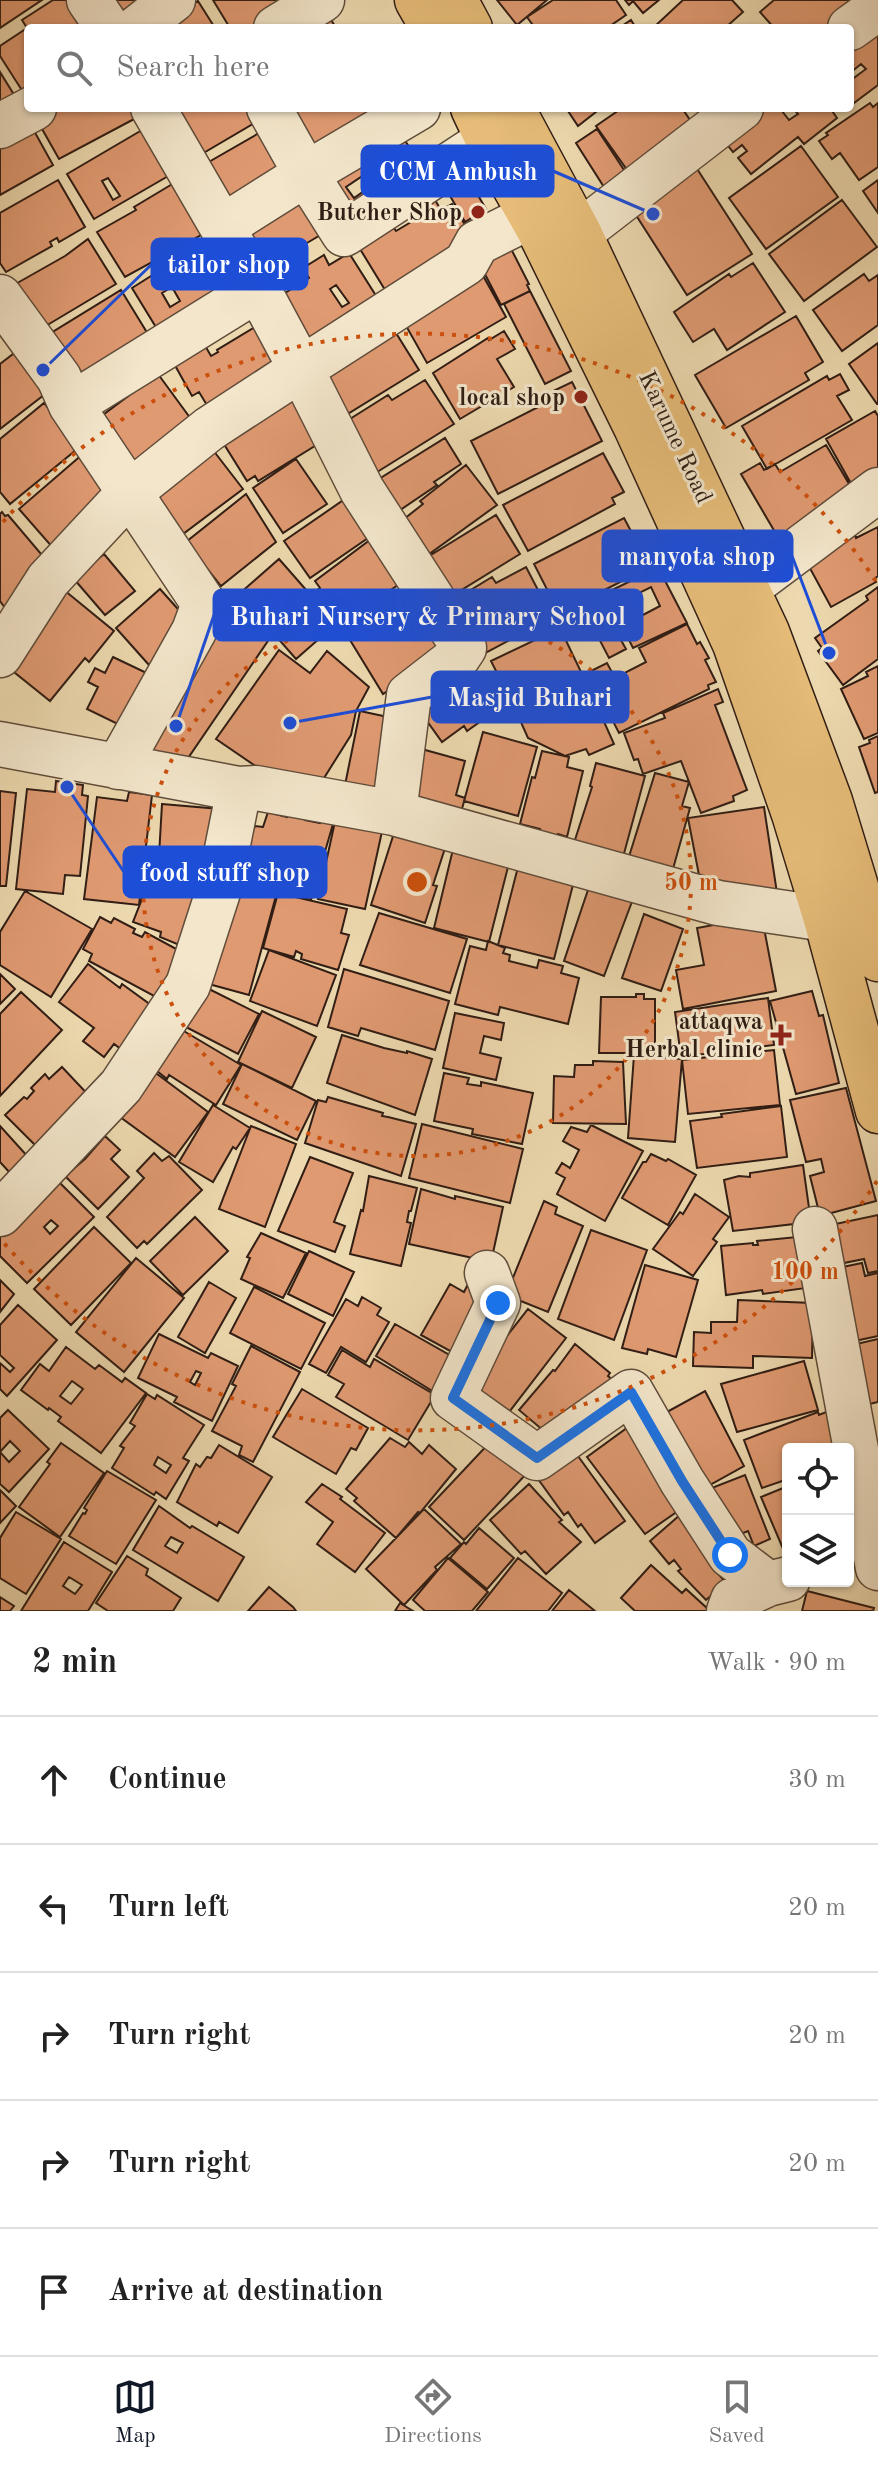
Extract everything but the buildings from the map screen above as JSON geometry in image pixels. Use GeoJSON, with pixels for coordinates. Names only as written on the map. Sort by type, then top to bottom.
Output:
{"type":"FeatureCollection","features":[{"type":"Feature","properties":{"kind":"main road"},"geometry":{"type":"LineString","coordinates":[[417,0],[431,24]]}},
{"type":"Feature","properties":{"kind":"main road"},"geometry":{"type":"LineString","coordinates":[[455,0],[468,24]]}},
{"type":"Feature","properties":{"kind":"main road"},"geometry":{"type":"LineString","coordinates":[[491,119],[531,216],[636,427],[735,644],[794,814],[862,929],[878,1111]]}},
{"type":"Feature","properties":{"kind":"main road","name":"Karume Road"},"geometry":{"type":"LineString","coordinates":[[491,119],[579,233],[747,588],[767,632],[830,801],[862,929]]}},
{"type":"Feature","properties":{"kind":"street"},"geometry":{"type":"LineString","coordinates":[[89,0],[105,24]]}},
{"type":"Feature","properties":{"kind":"street"},"geometry":{"type":"LineString","coordinates":[[142,24],[173,0]]}},
{"type":"Feature","properties":{"kind":"street"},"geometry":{"type":"LineString","coordinates":[[283,24],[322,0]]}},
{"type":"Feature","properties":{"kind":"street"},"geometry":{"type":"LineString","coordinates":[[854,25],[878,8]]}},
{"type":"Feature","properties":{"kind":"street"},"geometry":{"type":"LineString","coordinates":[[0,126],[26,112]]}},
{"type":"Feature","properties":{"kind":"street"},"geometry":{"type":"LineString","coordinates":[[155,112],[258,289],[362,490],[464,648],[458,657],[409,695],[394,813]]}},
{"type":"Feature","properties":{"kind":"street"},"geometry":{"type":"LineString","coordinates":[[271,112],[344,234],[491,119]]}},
{"type":"Feature","properties":{"kind":"street"},"geometry":{"type":"LineString","coordinates":[[222,227],[411,112]]}},
{"type":"Feature","properties":{"kind":"street"},"geometry":{"type":"LineString","coordinates":[[579,233],[736,112]]}},
{"type":"Feature","properties":{"kind":"street"},"geometry":{"type":"LineString","coordinates":[[0,655],[48,580],[129,493],[209,429],[466,263],[477,243],[531,216]]}},
{"type":"Feature","properties":{"kind":"street"},"geometry":{"type":"LineString","coordinates":[[71,405],[258,289]]}},
{"type":"Feature","properties":{"kind":"street"},"geometry":{"type":"LineString","coordinates":[[0,297],[59,378],[71,405],[204,604],[194,631],[118,767]]}},
{"type":"Feature","properties":{"kind":"street"},"geometry":{"type":"LineString","coordinates":[[747,588],[878,490]]}},
{"type":"Feature","properties":{"kind":"street"},"geometry":{"type":"LineString","coordinates":[[0,744],[239,789],[256,788],[394,813],[718,903],[862,929]]}},
{"type":"Feature","properties":{"kind":"street"},"geometry":{"type":"LineString","coordinates":[[0,1214],[121,1086],[188,985],[219,889],[239,789]]}},
{"type":"Feature","properties":{"kind":"street"},"geometry":{"type":"LineString","coordinates":[[815,1229],[864,1413],[870,1560]]}},
{"type":"Feature","properties":{"kind":"street"},"geometry":{"type":"LineString","coordinates":[[487,1273],[498,1303],[453,1398],[537,1458],[631,1392],[682,1481],[730,1555],[778,1581]]}},
{"type":"Feature","properties":{"kind":"street"},"geometry":{"type":"LineString","coordinates":[[729,1611],[733,1600],[778,1581]]}},
{"type":"Feature","properties":{"kind":"place","name":"Butcher Shop"},"geometry":{"type":"Point","coordinates":[478,212]}},
{"type":"Feature","properties":{"kind":"place","name":"CCM Ambush"},"geometry":{"type":"Point","coordinates":[653,214]}},
{"type":"Feature","properties":{"kind":"place","name":"tailor shop"},"geometry":{"type":"Point","coordinates":[43,370]}},
{"type":"Feature","properties":{"kind":"place","name":"local shop"},"geometry":{"type":"Point","coordinates":[581,397]}},
{"type":"Feature","properties":{"kind":"place","name":"manyota shop"},"geometry":{"type":"Point","coordinates":[829,653]}},
{"type":"Feature","properties":{"kind":"place","name":"Masjid Buhari"},"geometry":{"type":"Point","coordinates":[290,723]}},
{"type":"Feature","properties":{"kind":"place","name":"Buhari Nursery & Primary School"},"geometry":{"type":"Point","coordinates":[176,726]}},
{"type":"Feature","properties":{"kind":"place","name":"food stuff shop"},"geometry":{"type":"Point","coordinates":[67,787]}},
{"type":"Feature","properties":{"kind":"place","name":"attaqwa Herbal clinic"},"geometry":{"type":"Point","coordinates":[781,1035]}},
{"type":"Feature","properties":{"kind":"route"},"geometry":{"type":"LineString","coordinates":[[498,1303],[453,1398],[537,1458],[631,1392],[682,1481],[730,1555]]}}]}
